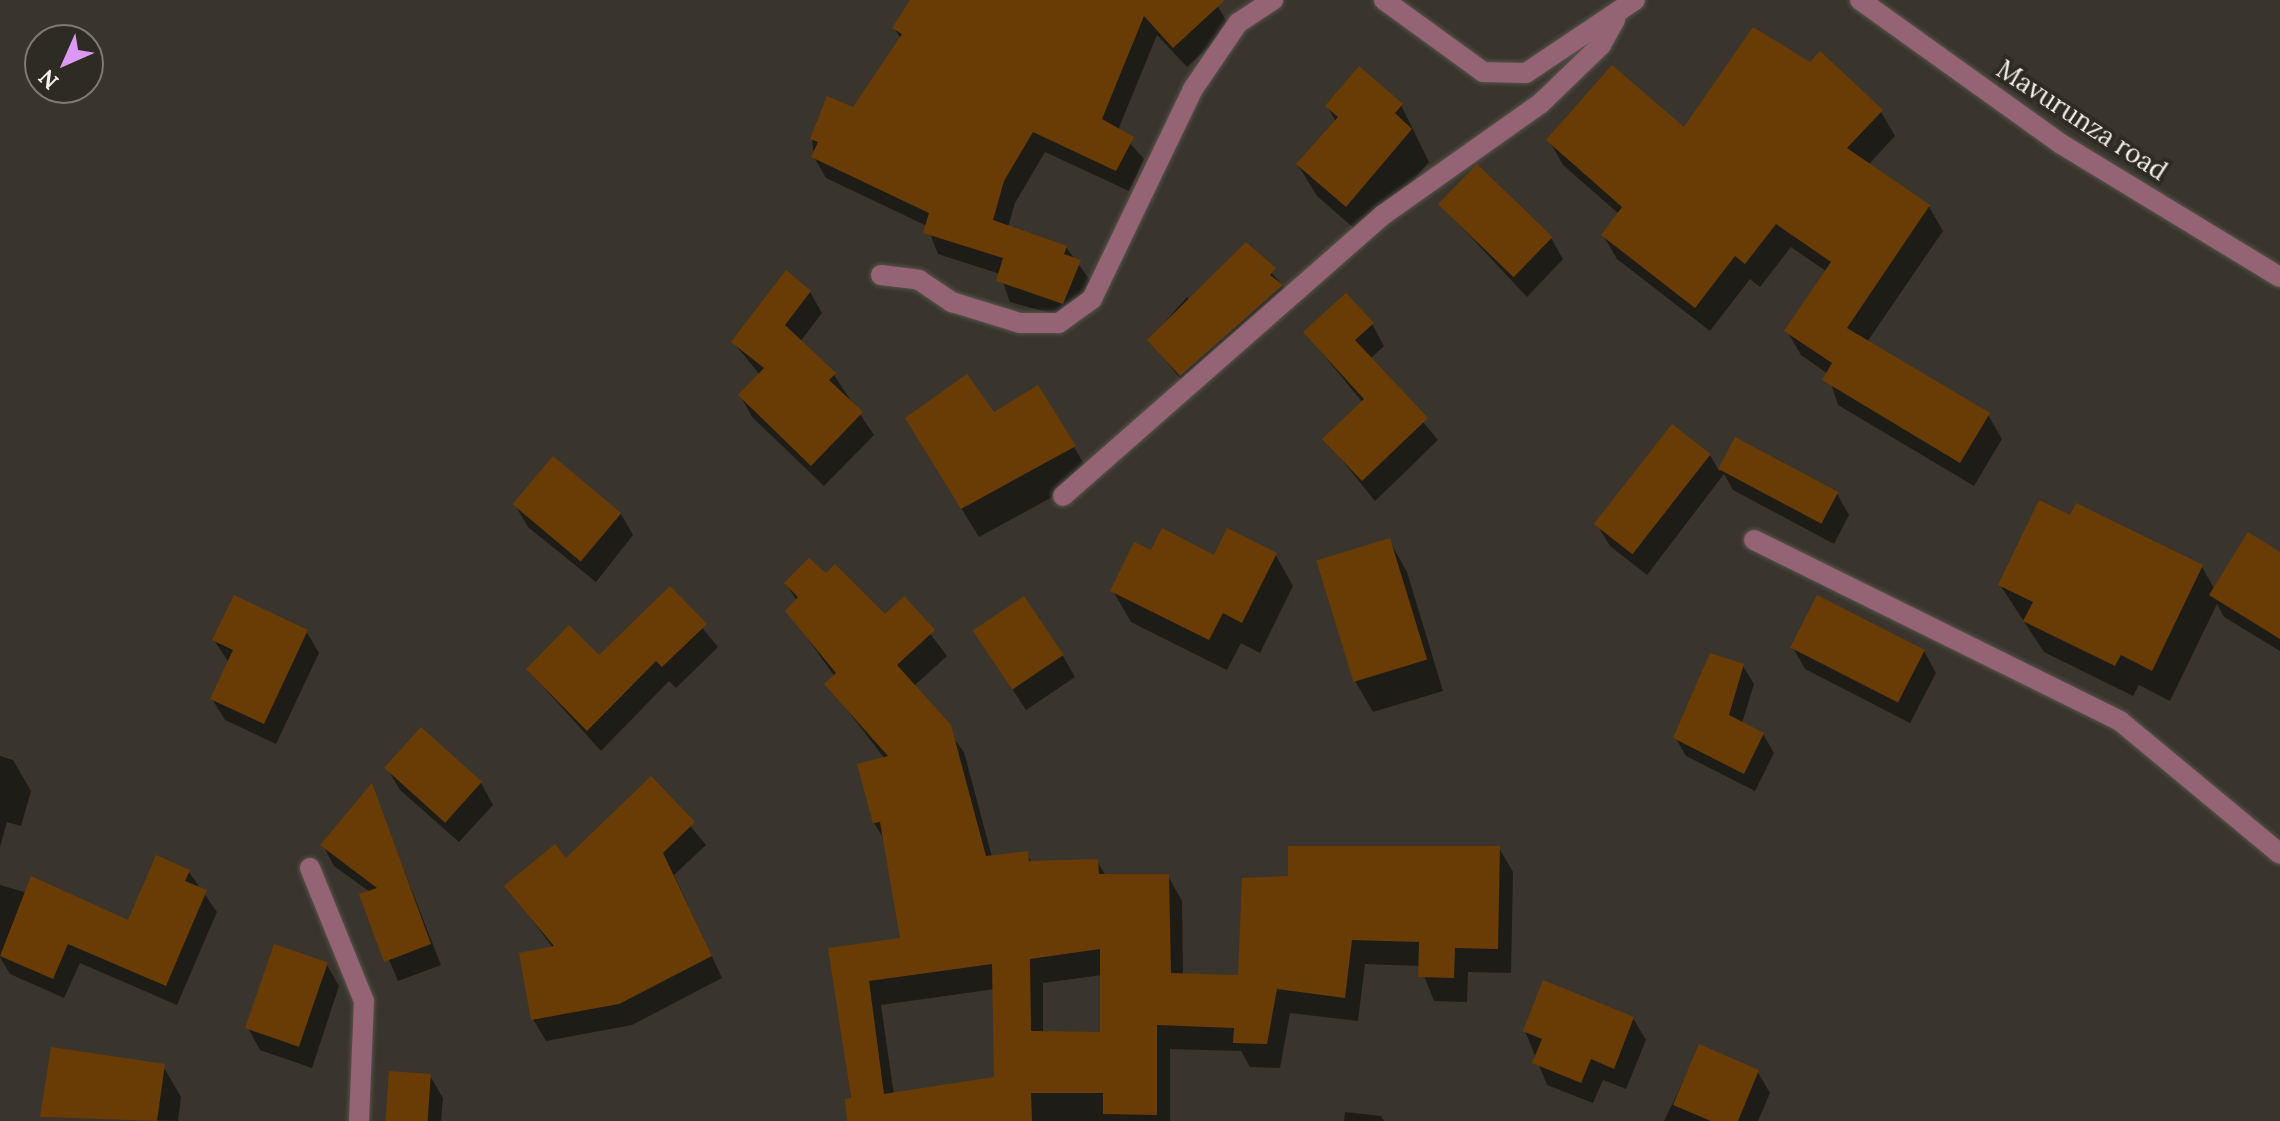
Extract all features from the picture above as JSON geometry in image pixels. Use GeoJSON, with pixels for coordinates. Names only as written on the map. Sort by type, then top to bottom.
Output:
{"type":"FeatureCollection","features":[{"type":"Feature","properties":{"kind":"street"},"geometry":{"type":"LineString","coordinates":[[881,275],[919,280],[952,302],[1020,323],[1059,323],[1092,299],[1193,89],[1238,23],[1273,0]]}},
{"type":"Feature","properties":{"kind":"street"},"geometry":{"type":"LineString","coordinates":[[1384,0],[1483,72],[1526,73],[1615,20],[1635,0]]}},
{"type":"Feature","properties":{"kind":"street","name":"Mavurunza road"},"geometry":{"type":"LineString","coordinates":[[1860,0],[2061,144],[2280,277]]}},
{"type":"Feature","properties":{"kind":"street"},"geometry":{"type":"LineString","coordinates":[[1063,496],[1383,215],[1540,104],[1601,45],[1615,20]]}},
{"type":"Feature","properties":{"kind":"street"},"geometry":{"type":"LineString","coordinates":[[1754,540],[2120,721],[2280,854]]}},
{"type":"Feature","properties":{"kind":"street"},"geometry":{"type":"LineString","coordinates":[[310,868],[364,1001],[359,1121]]}},
{"type":"Feature","properties":{"kind":"building"},"geometry":{"type":"Polygon","coordinates":[[[910,0],[1225,0],[1173,48],[1144,16],[1102,119],[1134,137],[1116,171],[1033,132],[1004,181],[993,220],[1067,246],[1064,254],[1081,260],[1063,304],[996,281],[1003,258],[923,233],[929,213],[811,157],[818,142],[810,139],[827,96],[853,107],[902,34],[892,28],[910,0]]]}},
{"type":"Feature","properties":{"kind":"building"},"geometry":{"type":"Polygon","coordinates":[[[1753,27],[1810,62],[1820,51],[1883,110],[1847,148],[1930,205],[1847,328],[1990,413],[1960,463],[1822,380],[1832,363],[1784,331],[1831,262],[1776,224],[1745,264],[1735,256],[1695,308],[1601,235],[1622,207],[1546,140],[1612,65],[1684,127],[1753,27]]]}},
{"type":"Feature","properties":{"kind":"building"},"geometry":{"type":"Polygon","coordinates":[[[1359,66],[1403,104],[1395,113],[1412,129],[1346,207],[1296,164],[1338,117],[1325,106],[1359,66]]]}},
{"type":"Feature","properties":{"kind":"building"},"geometry":{"type":"Polygon","coordinates":[[[1477,164],[1553,237],[1514,277],[1438,204],[1477,164]]]}},
{"type":"Feature","properties":{"kind":"building"},"geometry":{"type":"Polygon","coordinates":[[[1246,242],[1276,268],[1270,275],[1283,285],[1180,376],[1147,340],[1246,242]]]}},
{"type":"Feature","properties":{"kind":"building"},"geometry":{"type":"Polygon","coordinates":[[[786,270],[811,291],[785,325],[836,373],[829,380],[863,412],[811,466],[738,395],[764,368],[731,342],[786,270]]]}},
{"type":"Feature","properties":{"kind":"building"},"geometry":{"type":"Polygon","coordinates":[[[1346,293],[1374,323],[1355,340],[1428,418],[1362,481],[1322,439],[1364,399],[1303,332],[1346,293]]]}},
{"type":"Feature","properties":{"kind":"building"},"geometry":{"type":"Polygon","coordinates":[[[967,374],[994,412],[1038,385],[1076,446],[961,509],[905,418],[967,374]]]}},
{"type":"Feature","properties":{"kind":"building"},"geometry":{"type":"Polygon","coordinates":[[[1672,424],[1711,454],[1632,554],[1594,524],[1672,424]]]}},
{"type":"Feature","properties":{"kind":"building"},"geometry":{"type":"Polygon","coordinates":[[[1735,437],[1838,492],[1821,524],[1718,469],[1735,437]]]}},
{"type":"Feature","properties":{"kind":"building"},"geometry":{"type":"Polygon","coordinates":[[[553,456],[621,513],[581,561],[513,504],[553,456]]]}},
{"type":"Feature","properties":{"kind":"building"},"geometry":{"type":"Polygon","coordinates":[[[2039,500],[2070,515],[2076,503],[2203,565],[2152,671],[2121,655],[2115,666],[2023,621],[2033,602],[1998,585],[2039,500]]]}},
{"type":"Feature","properties":{"kind":"building"},"geometry":{"type":"Polygon","coordinates":[[[1162,528],[1214,555],[1227,528],[1277,553],[1242,623],[1223,613],[1209,640],[1110,591],[1134,542],[1151,550],[1162,528]]]}},
{"type":"Feature","properties":{"kind":"building"},"geometry":{"type":"Polygon","coordinates":[[[2248,532],[2280,552],[2280,639],[2209,595],[2248,532]]]}},
{"type":"Feature","properties":{"kind":"building"},"geometry":{"type":"Polygon","coordinates":[[[1390,538],[1427,659],[1353,682],[1316,561],[1390,538]]]}},
{"type":"Feature","properties":{"kind":"building"},"geometry":{"type":"Polygon","coordinates":[[[809,558],[826,573],[835,564],[885,614],[904,596],[935,630],[897,665],[951,725],[986,856],[1028,851],[1029,861],[1098,859],[1099,874],[1169,874],[1171,973],[1238,975],[1242,878],[1288,876],[1288,846],[1500,846],[1498,949],[1455,948],[1454,978],[1418,977],[1419,942],[1352,940],[1345,998],[1277,989],[1267,1044],[1233,1043],[1234,1028],[1157,1025],[1157,1115],[1103,1114],[1103,1093],[1031,1093],[1032,1121],[847,1121],[845,1099],[851,1098],[828,948],[900,938],[880,822],[873,823],[857,764],[888,756],[824,684],[836,673],[785,611],[798,597],[784,583],[809,558]],[[1100,949],[1030,959],[1031,1031],[1100,1032],[1100,949]],[[992,964],[869,981],[884,1094],[994,1077],[992,964]]]}},
{"type":"Feature","properties":{"kind":"building"},"geometry":{"type":"Polygon","coordinates":[[[670,586],[707,624],[662,667],[656,661],[587,731],[526,669],[569,625],[599,655],[670,586]]]}},
{"type":"Feature","properties":{"kind":"building"},"geometry":{"type":"Polygon","coordinates":[[[234,595],[308,630],[264,724],[210,699],[233,650],[212,640],[234,595]]]}},
{"type":"Feature","properties":{"kind":"building"},"geometry":{"type":"Polygon","coordinates":[[[1817,595],[1925,650],[1898,703],[1790,648],[1817,595]]]}},
{"type":"Feature","properties":{"kind":"building"},"geometry":{"type":"Polygon","coordinates":[[[1024,596],[1064,655],[1012,690],[973,631],[1024,596]]]}},
{"type":"Feature","properties":{"kind":"building"},"geometry":{"type":"Polygon","coordinates":[[[1710,653],[1744,664],[1729,715],[1764,733],[1744,774],[1673,738],[1710,653]]]}},
{"type":"Feature","properties":{"kind":"building"},"geometry":{"type":"Polygon","coordinates":[[[421,727],[482,782],[445,823],[384,768],[421,727]]]}},
{"type":"Feature","properties":{"kind":"building"},"geometry":{"type":"Polygon","coordinates":[[[651,776],[695,822],[663,853],[712,956],[619,1004],[531,1020],[519,953],[554,946],[504,886],[555,844],[566,858],[651,776]]]}},
{"type":"Feature","properties":{"kind":"building"},"geometry":{"type":"Polygon","coordinates":[[[372,783],[431,944],[384,962],[359,894],[377,888],[320,845],[372,783]]]}},
{"type":"Feature","properties":{"kind":"building"},"geometry":{"type":"Polygon","coordinates":[[[156,855],[190,870],[185,881],[207,890],[166,986],[68,944],[53,979],[0,956],[31,876],[128,920],[156,855]]]}},
{"type":"Feature","properties":{"kind":"building"},"geometry":{"type":"Polygon","coordinates":[[[274,944],[328,963],[299,1047],[245,1028],[274,944]]]}},
{"type":"Feature","properties":{"kind":"building"},"geometry":{"type":"Polygon","coordinates":[[[1543,980],[1634,1017],[1614,1069],[1591,1059],[1581,1083],[1532,1063],[1542,1039],[1523,1031],[1543,980]]]}},
{"type":"Feature","properties":{"kind":"building"},"geometry":{"type":"Polygon","coordinates":[[[1699,1044],[1759,1070],[1738,1121],[1711,1121],[1673,1105],[1699,1044]]]}},
{"type":"Feature","properties":{"kind":"building"},"geometry":{"type":"Polygon","coordinates":[[[51,1047],[165,1064],[157,1121],[40,1117],[51,1047]]]}},
{"type":"Feature","properties":{"kind":"building"},"geometry":{"type":"Polygon","coordinates":[[[389,1071],[431,1074],[428,1121],[386,1121],[389,1071]]]}}]}
